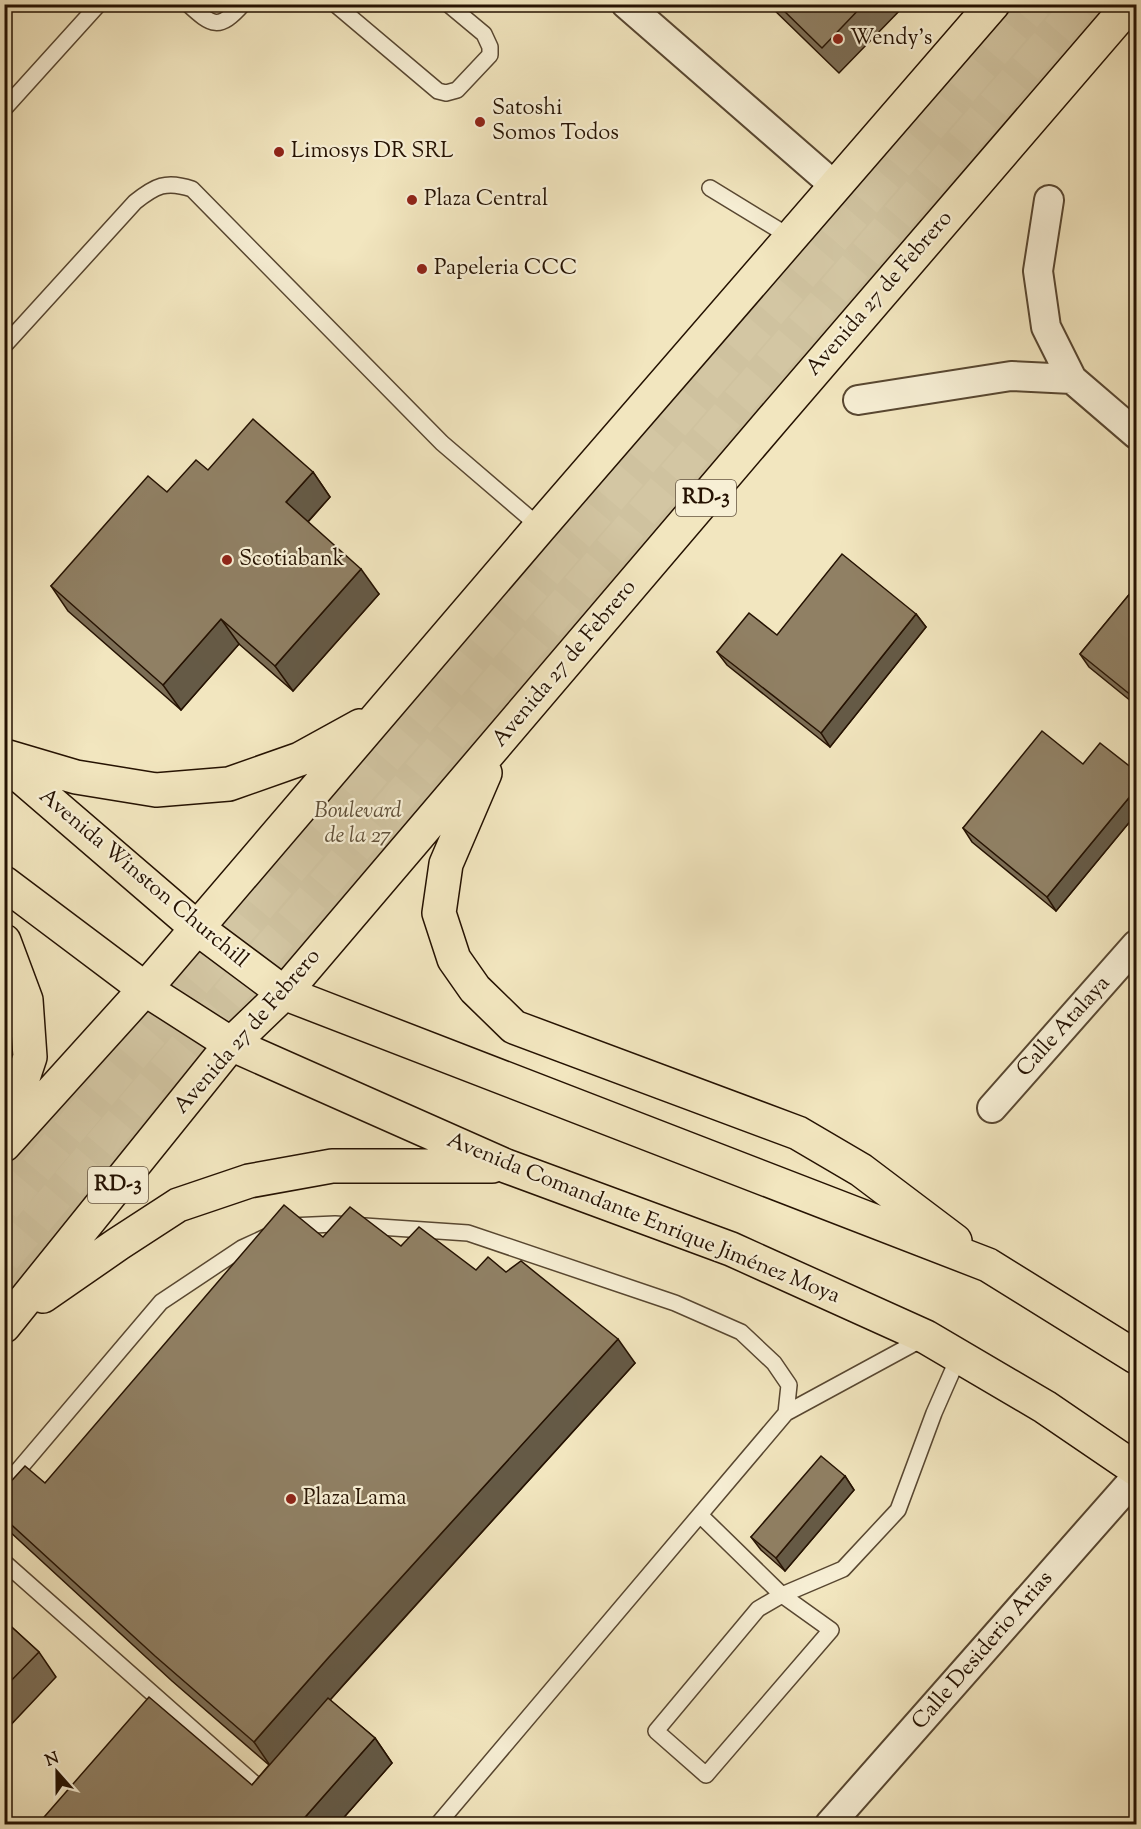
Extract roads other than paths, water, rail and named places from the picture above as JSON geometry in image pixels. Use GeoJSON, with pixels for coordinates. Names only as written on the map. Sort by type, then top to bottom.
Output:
{"type":"FeatureCollection","features":[{"type":"Feature","properties":{"kind":"main road"},"geometry":{"type":"LineString","coordinates":[[4,1145],[197,928],[540,527],[993,4]]}},
{"type":"Feature","properties":{"kind":"main road","name":"Avenida 27 de Febrero"},"geometry":{"type":"LineString","coordinates":[[8,1322],[231,1044],[284,993],[772,419],[1130,4]]}},
{"type":"Feature","properties":{"kind":"main road"},"geometry":{"type":"LineString","coordinates":[[4,756],[76,777],[156,790],[229,784],[300,759],[377,717]]}},
{"type":"Feature","properties":{"kind":"main road"},"geometry":{"type":"LineString","coordinates":[[498,743],[446,864],[439,913],[454,959],[475,989],[514,1027],[798,1133],[861,1170],[988,1265],[1137,1357]]}},
{"type":"Feature","properties":{"kind":"main road","name":"Avenida Winston Churchill"},"geometry":{"type":"LineString","coordinates":[[4,762],[197,928],[284,993]]}},
{"type":"Feature","properties":{"kind":"main road"},"geometry":{"type":"LineString","coordinates":[[4,883],[144,989],[231,1044]]}},
{"type":"Feature","properties":{"kind":"main road"},"geometry":{"type":"LineString","coordinates":[[4,941],[26,1000],[30,1057],[4,1135]]}},
{"type":"Feature","properties":{"kind":"main road"},"geometry":{"type":"LineString","coordinates":[[284,993],[988,1265]]}},
{"type":"Feature","properties":{"kind":"main road","name":"Avenida Comandante Enrique Jiménez Moya"},"geometry":{"type":"LineString","coordinates":[[231,1044],[506,1166],[731,1250],[926,1336],[1045,1407],[1137,1468]]}},
{"type":"Feature","properties":{"kind":"main road"},"geometry":{"type":"LineString","coordinates":[[8,1322],[118,1244],[178,1205],[249,1181],[332,1166],[506,1166]]}},
{"type":"Feature","properties":{"kind":"street"},"geometry":{"type":"LineString","coordinates":[[626,4],[836,187]]}},
{"type":"Feature","properties":{"kind":"street"},"geometry":{"type":"LineString","coordinates":[[1049,200],[1038,271],[1046,327],[1072,379],[1137,434]]}},
{"type":"Feature","properties":{"kind":"street"},"geometry":{"type":"LineString","coordinates":[[858,400],[1011,376],[1072,379]]}},
{"type":"Feature","properties":{"kind":"street","name":"Calle Atalaya"},"geometry":{"type":"LineString","coordinates":[[992,1108],[1137,945]]}},
{"type":"Feature","properties":{"kind":"street","name":"Calle Desiderio Arias"},"geometry":{"type":"LineString","coordinates":[[830,1824],[1137,1477]]}},
{"type":"Feature","properties":{"kind":"lane"},"geometry":{"type":"LineString","coordinates":[[4,109],[99,4]]}},
{"type":"Feature","properties":{"kind":"lane"},"geometry":{"type":"LineString","coordinates":[[188,4],[207,22],[218,23],[231,18],[243,4]]}},
{"type":"Feature","properties":{"kind":"lane"},"geometry":{"type":"LineString","coordinates":[[335,4],[438,91],[446,93],[458,90],[490,55],[490,47],[484,34],[448,4]]}},
{"type":"Feature","properties":{"kind":"lane"},"geometry":{"type":"LineString","coordinates":[[4,346],[135,202],[151,189],[168,184],[192,189],[442,443],[540,527]]}},
{"type":"Feature","properties":{"kind":"lane"},"geometry":{"type":"LineString","coordinates":[[710,188],[792,238]]}},
{"type":"Feature","properties":{"kind":"lane"},"geometry":{"type":"LineString","coordinates":[[4,1487],[160,1302],[242,1248],[291,1226],[335,1224],[468,1233],[675,1303],[741,1332],[774,1363],[789,1385],[786,1413]]}},
{"type":"Feature","properties":{"kind":"lane"},"geometry":{"type":"LineString","coordinates":[[438,1824],[786,1413],[926,1336]]}},
{"type":"Feature","properties":{"kind":"lane"},"geometry":{"type":"LineString","coordinates":[[700,1515],[782,1595],[831,1630],[706,1774],[656,1731],[758,1609],[782,1595],[843,1569],[898,1510],[934,1413],[959,1356]]}},
{"type":"Feature","properties":{"kind":"lane"},"geometry":{"type":"LineString","coordinates":[[4,1562],[256,1785],[267,1788],[280,1784],[288,1775]]}},
{"type":"Feature","properties":{"kind":"tunnel"},"geometry":{"type":"LineString","coordinates":[[4,1207],[287,873],[1035,4]]}},
{"type":"Feature","properties":{"kind":"tunnel"},"geometry":{"type":"LineString","coordinates":[[4,1258],[1081,4]]}},
{"type":"Feature","properties":{"kind":"place","name":"Wendy's"},"geometry":{"type":"Point","coordinates":[838,39]}},
{"type":"Feature","properties":{"kind":"place","name":"Satoshi Somos Todos"},"geometry":{"type":"Point","coordinates":[480,122]}},
{"type":"Feature","properties":{"kind":"place","name":"Limosys DR SRL"},"geometry":{"type":"Point","coordinates":[279,152]}},
{"type":"Feature","properties":{"kind":"place","name":"Plaza Central"},"geometry":{"type":"Point","coordinates":[412,200]}},
{"type":"Feature","properties":{"kind":"place","name":"Papeleria CCC"},"geometry":{"type":"Point","coordinates":[422,269]}},
{"type":"Feature","properties":{"kind":"place","name":"Scotiabank"},"geometry":{"type":"Point","coordinates":[227,560]}},
{"type":"Feature","properties":{"kind":"place","name":"Plaza Lama"},"geometry":{"type":"Point","coordinates":[291,1499]}},
{"type":"Feature","properties":{"kind":"park label","name":"Boulevard de la 27"},"geometry":{"type":"Point","coordinates":[358,824]}}]}
